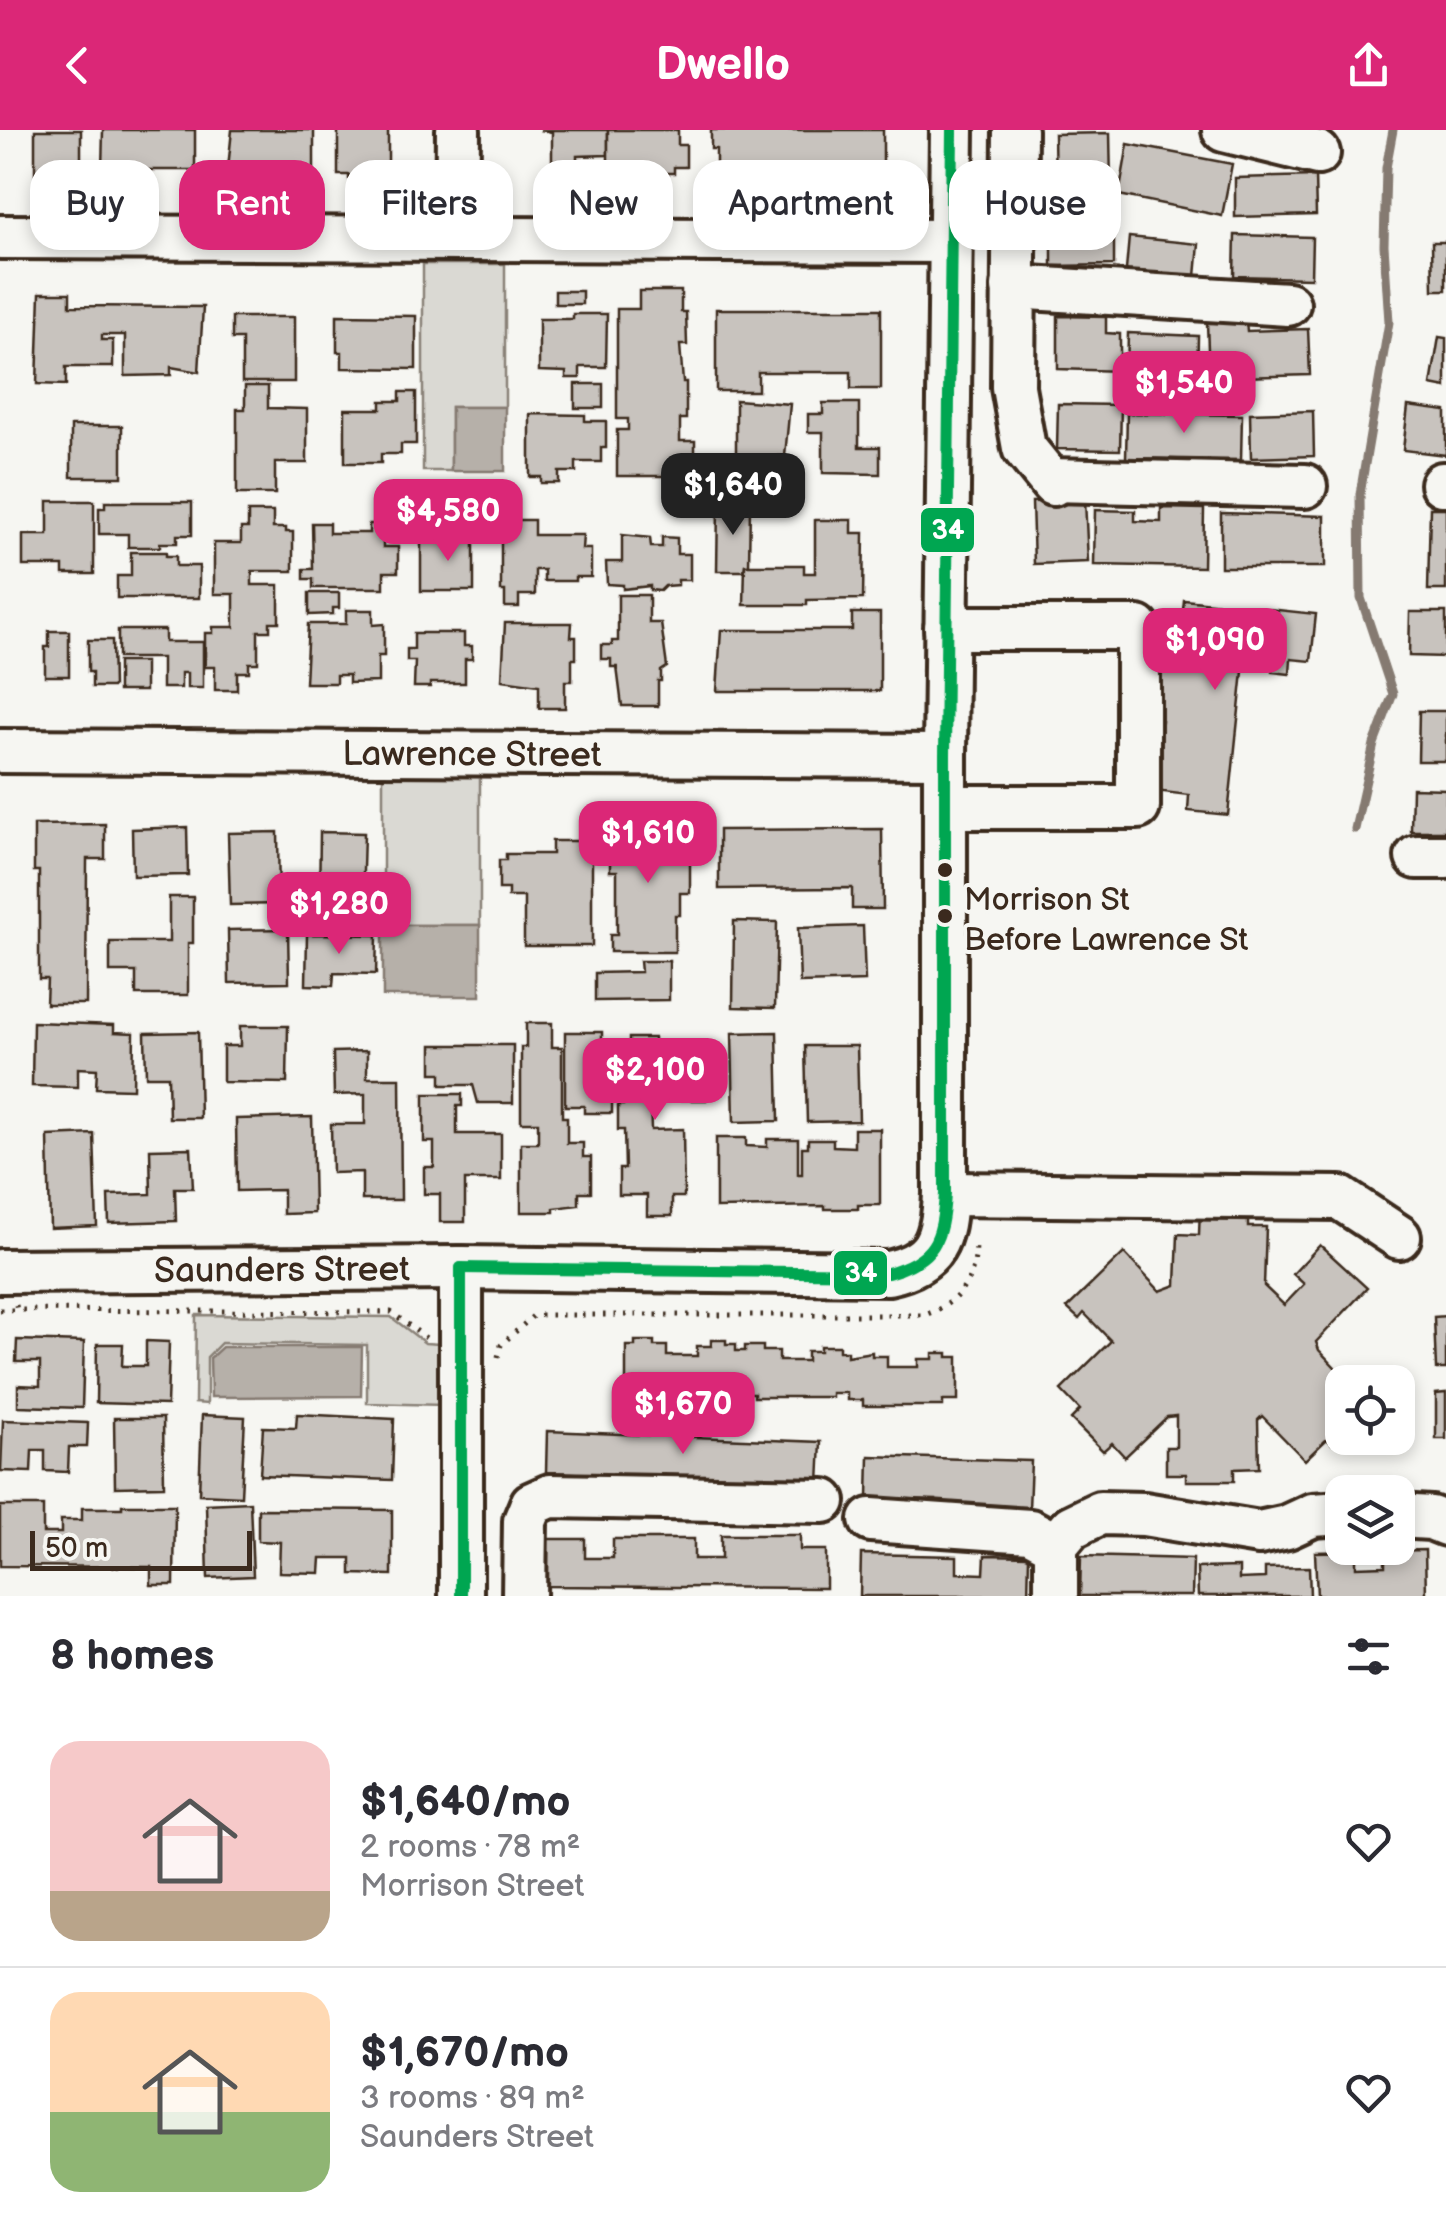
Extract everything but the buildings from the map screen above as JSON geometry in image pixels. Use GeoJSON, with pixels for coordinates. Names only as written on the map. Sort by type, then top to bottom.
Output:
{"type":"FeatureCollection","features":[{"type":"Feature","properties":{"kind":"street"},"geometry":{"type":"LineString","coordinates":[[458,130],[458,160]]}},
{"type":"Feature","properties":{"kind":"street"},"geometry":{"type":"LineString","coordinates":[[952,130],[952,160]]}},
{"type":"Feature","properties":{"kind":"street"},"geometry":{"type":"LineString","coordinates":[[1015,130],[1013,387],[1024,448],[1051,482],[1305,486]]}},
{"type":"Feature","properties":{"kind":"street"},"geometry":{"type":"LineString","coordinates":[[1224,130],[1318,153]]}},
{"type":"Feature","properties":{"kind":"street"},"geometry":{"type":"LineString","coordinates":[[0,237],[345,238]]}},
{"type":"Feature","properties":{"kind":"street"},"geometry":{"type":"LineString","coordinates":[[513,238],[949,241]]}},
{"type":"Feature","properties":{"kind":"street"},"geometry":{"type":"LineString","coordinates":[[951,250],[945,807],[961,1194],[1340,1198],[1400,1237]]}},
{"type":"Feature","properties":{"kind":"street"},"geometry":{"type":"LineString","coordinates":[[1013,287],[1288,304]]}},
{"type":"Feature","properties":{"kind":"street"},"geometry":{"type":"LineString","coordinates":[[948,386],[1013,387]]}},
{"type":"Feature","properties":{"kind":"street"},"geometry":{"type":"LineString","coordinates":[[945,807],[1138,807],[1138,628],[946,628]]}},
{"type":"Feature","properties":{"kind":"street","name":"Lawrence Street"},"geometry":{"type":"LineString","coordinates":[[0,751],[945,756]]}},
{"type":"Feature","properties":{"kind":"street","name":"Saunders Street"},"geometry":{"type":"LineString","coordinates":[[10,1284],[461,1268],[888,1273],[906,1269],[924,1258],[942,1234],[961,1194]]}},
{"type":"Feature","properties":{"kind":"street"},"geometry":{"type":"LineString","coordinates":[[461,1268],[462,1596]]}},
{"type":"Feature","properties":{"kind":"street"},"geometry":{"type":"LineString","coordinates":[[524,1596],[525,1520],[532,1504],[550,1496],[824,1502]]}},
{"type":"Feature","properties":{"kind":"street"},"geometry":{"type":"LineString","coordinates":[[1056,1596],[1056,1545],[1072,1526],[1100,1513],[1144,1514],[1259,1533],[1325,1514]]}},
{"type":"Feature","properties":{"kind":"street"},"geometry":{"type":"LineString","coordinates":[[1415,1517],[1446,1524]]}},
{"type":"Feature","properties":{"kind":"street"},"geometry":{"type":"LineString","coordinates":[[871,1520],[1030,1531],[1056,1545]]}},
{"type":"Feature","properties":{"kind":"path"},"geometry":{"type":"LineString","coordinates":[[497,1362],[502,1345],[534,1316],[924,1316],[940,1310],[964,1291],[976,1262],[961,1194]]}},
{"type":"Feature","properties":{"kind":"path"},"geometry":{"type":"LineString","coordinates":[[0,1310],[10,1284],[390,1312],[425,1338],[434,1338]]}},
{"type":"Feature","properties":{"kind":"shaded area"},"geometry":{"type":"Polygon","coordinates":[[[423,264],[505,264],[505,407],[451,407],[451,471],[423,471],[423,264]]]}},
{"type":"Feature","properties":{"kind":"shaded area"},"geometry":{"type":"Polygon","coordinates":[[[451,407],[505,407],[505,471],[451,471],[451,407]]]}},
{"type":"Feature","properties":{"kind":"shaded area"},"geometry":{"type":"Polygon","coordinates":[[[383,775],[480,775],[480,925],[383,925],[383,775]]]}},
{"type":"Feature","properties":{"kind":"shaded area"},"geometry":{"type":"Polygon","coordinates":[[[383,925],[480,925],[480,996],[383,996],[383,925]]]}},
{"type":"Feature","properties":{"kind":"shaded area"},"geometry":{"type":"Polygon","coordinates":[[[196,1315],[391,1317],[425,1343],[439,1344],[443,1405],[367,1403],[367,1345],[221,1343],[207,1357],[207,1404],[195,1403],[196,1315]]]}},
{"type":"Feature","properties":{"kind":"shaded area"},"geometry":{"type":"Polygon","coordinates":[[[222,1347],[362,1347],[361,1396],[211,1397],[210,1358],[222,1347]]]}},
{"type":"Feature","properties":{"kind":"waterway"},"geometry":{"type":"LineString","coordinates":[[1355,829],[1374,744],[1393,694],[1361,598],[1360,494],[1389,322],[1384,245],[1386,168],[1393,130]]}},
{"type":"Feature","properties":{"kind":"transit line","name":"34"},"geometry":{"type":"LineString","coordinates":[[461,1268],[888,1273],[916,1262],[938,1236],[945,1194],[952,130]]}},
{"type":"Feature","properties":{"kind":"transit line","name":"34"},"geometry":{"type":"LineString","coordinates":[[461,1268],[461,1596]]}},
{"type":"Feature","properties":{"kind":"place","name":"Morrison St Before Lawrence St"},"geometry":{"type":"Point","coordinates":[945,916]}}]}
